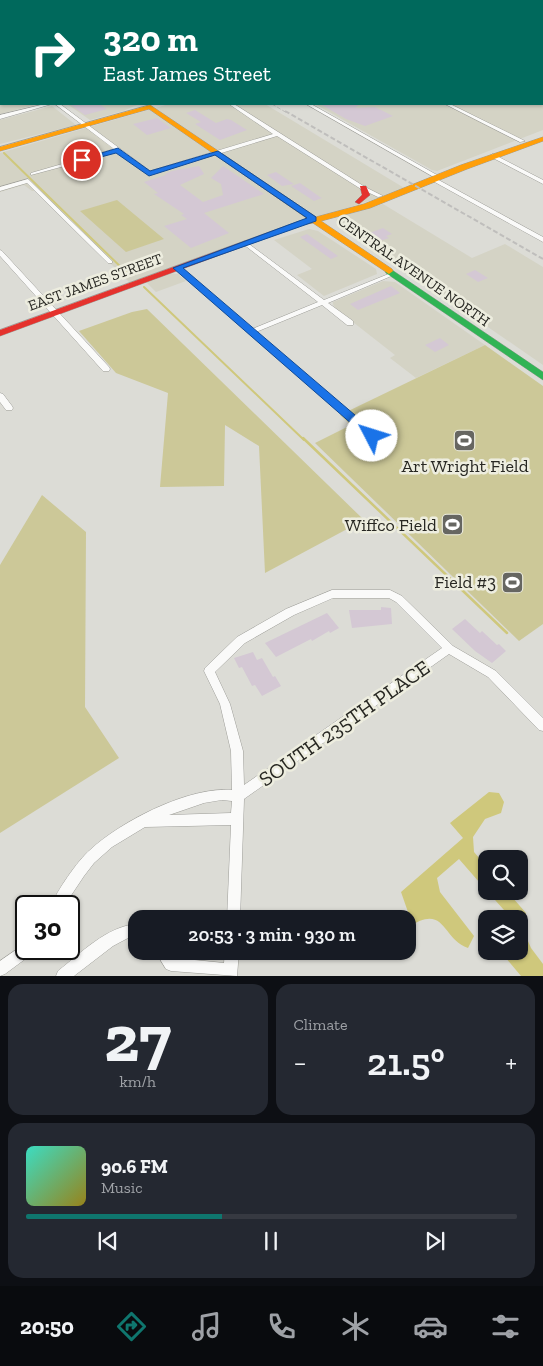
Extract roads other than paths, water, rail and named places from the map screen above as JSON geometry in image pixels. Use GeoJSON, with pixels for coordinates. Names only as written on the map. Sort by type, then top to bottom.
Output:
{"type":"FeatureCollection","features":[{"type":"Feature","properties":{"kind":"main road"},"geometry":{"type":"LineString","coordinates":[[0,149],[85,126],[152,105]]}},
{"type":"Feature","properties":{"kind":"main road","name":"CENTRAL AVENUE NORTH"},"geometry":{"type":"LineString","coordinates":[[152,105],[216,153],[543,377]]}},
{"type":"Feature","properties":{"kind":"main road"},"geometry":{"type":"LineString","coordinates":[[434,177],[543,134]]}},
{"type":"Feature","properties":{"kind":"main road"},"geometry":{"type":"LineString","coordinates":[[434,177],[543,139]]}},
{"type":"Feature","properties":{"kind":"main road"},"geometry":{"type":"LineString","coordinates":[[505,152],[507,149],[523,143],[522,141]]}},
{"type":"Feature","properties":{"kind":"main road","name":"EAST JAMES STREET"},"geometry":{"type":"LineString","coordinates":[[313,219],[323,212],[380,196],[434,177]]}},
{"type":"Feature","properties":{"kind":"main road","name":"EAST JAMES STREET"},"geometry":{"type":"LineString","coordinates":[[0,333],[313,219],[328,217],[385,200],[434,177]]}},
{"type":"Feature","properties":{"kind":"main road"},"geometry":{"type":"LineString","coordinates":[[359,202],[366,194],[363,188]]}},
{"type":"Feature","properties":{"kind":"street"},"geometry":{"type":"LineString","coordinates":[[0,116],[46,105]]}},
{"type":"Feature","properties":{"kind":"street"},"geometry":{"type":"LineString","coordinates":[[58,105],[149,174],[278,134]]}},
{"type":"Feature","properties":{"kind":"street"},"geometry":{"type":"LineString","coordinates":[[233,105],[363,188],[380,196]]}},
{"type":"Feature","properties":{"kind":"street"},"geometry":{"type":"LineString","coordinates":[[310,105],[543,240]]}},
{"type":"Feature","properties":{"kind":"street"},"geometry":{"type":"LineString","coordinates":[[449,105],[522,141]]}},
{"type":"Feature","properties":{"kind":"street"},"geometry":{"type":"LineString","coordinates":[[33,174],[118,150]]}},
{"type":"Feature","properties":{"kind":"street"},"geometry":{"type":"LineString","coordinates":[[493,156],[543,182]]}},
{"type":"Feature","properties":{"kind":"street"},"geometry":{"type":"LineString","coordinates":[[0,189],[28,182],[110,262]]}},
{"type":"Feature","properties":{"kind":"street"},"geometry":{"type":"LineString","coordinates":[[245,243],[350,323]]}},
{"type":"Feature","properties":{"kind":"street"},"geometry":{"type":"LineString","coordinates":[[1,254],[106,369]]}},
{"type":"Feature","properties":{"kind":"street"},"geometry":{"type":"LineString","coordinates":[[177,268],[372,436]]}},
{"type":"Feature","properties":{"kind":"street"},"geometry":{"type":"LineString","coordinates":[[250,332],[393,274]]}},
{"type":"Feature","properties":{"kind":"street"},"geometry":{"type":"LineString","coordinates":[[0,396],[9,408]]}},
{"type":"Feature","properties":{"kind":"street"},"geometry":{"type":"LineString","coordinates":[[233,910],[238,796],[237,752],[233,729],[225,704],[209,671],[241,640],[290,612],[332,594],[390,594],[400,600],[450,649],[492,674],[543,726]]}},
{"type":"Feature","properties":{"kind":"street","name":"SOUTH 235TH PLACE"},"geometry":{"type":"LineString","coordinates":[[238,796],[450,649]]}},
{"type":"Feature","properties":{"kind":"street"},"geometry":{"type":"LineString","coordinates":[[65,895],[95,853],[144,821],[172,807],[217,794],[238,796]]}},
{"type":"Feature","properties":{"kind":"street"},"geometry":{"type":"LineString","coordinates":[[144,821],[236,819]]}},
{"type":"Feature","properties":{"kind":"street"},"geometry":{"type":"LineString","coordinates":[[63,976],[113,939],[128,932]]}},
{"type":"Feature","properties":{"kind":"street"},"geometry":{"type":"LineString","coordinates":[[0,969],[15,958]]}},
{"type":"Feature","properties":{"kind":"street"},"geometry":{"type":"LineString","coordinates":[[169,960],[172,964],[231,973],[232,960]]}},
{"type":"Feature","properties":{"kind":"waterway"},"geometry":{"type":"LineString","coordinates":[[4,153],[130,276]]}},
{"type":"Feature","properties":{"kind":"waterway"},"geometry":{"type":"LineString","coordinates":[[144,287],[304,440]]}},
{"type":"Feature","properties":{"kind":"waterway"},"geometry":{"type":"LineString","coordinates":[[303,438],[507,633]]}},
{"type":"Feature","properties":{"kind":"railway"},"geometry":{"type":"LineString","coordinates":[[274,105],[287,113]]}},
{"type":"Feature","properties":{"kind":"railway"},"geometry":{"type":"LineString","coordinates":[[285,111],[543,259]]}},
{"type":"Feature","properties":{"kind":"place","name":"Art Wright Field"},"geometry":{"type":"Point","coordinates":[465,441]}},
{"type":"Feature","properties":{"kind":"place","name":"Wiffco Field"},"geometry":{"type":"Point","coordinates":[453,525]}},
{"type":"Feature","properties":{"kind":"place","name":"Field #3"},"geometry":{"type":"Point","coordinates":[512,582]}}]}
